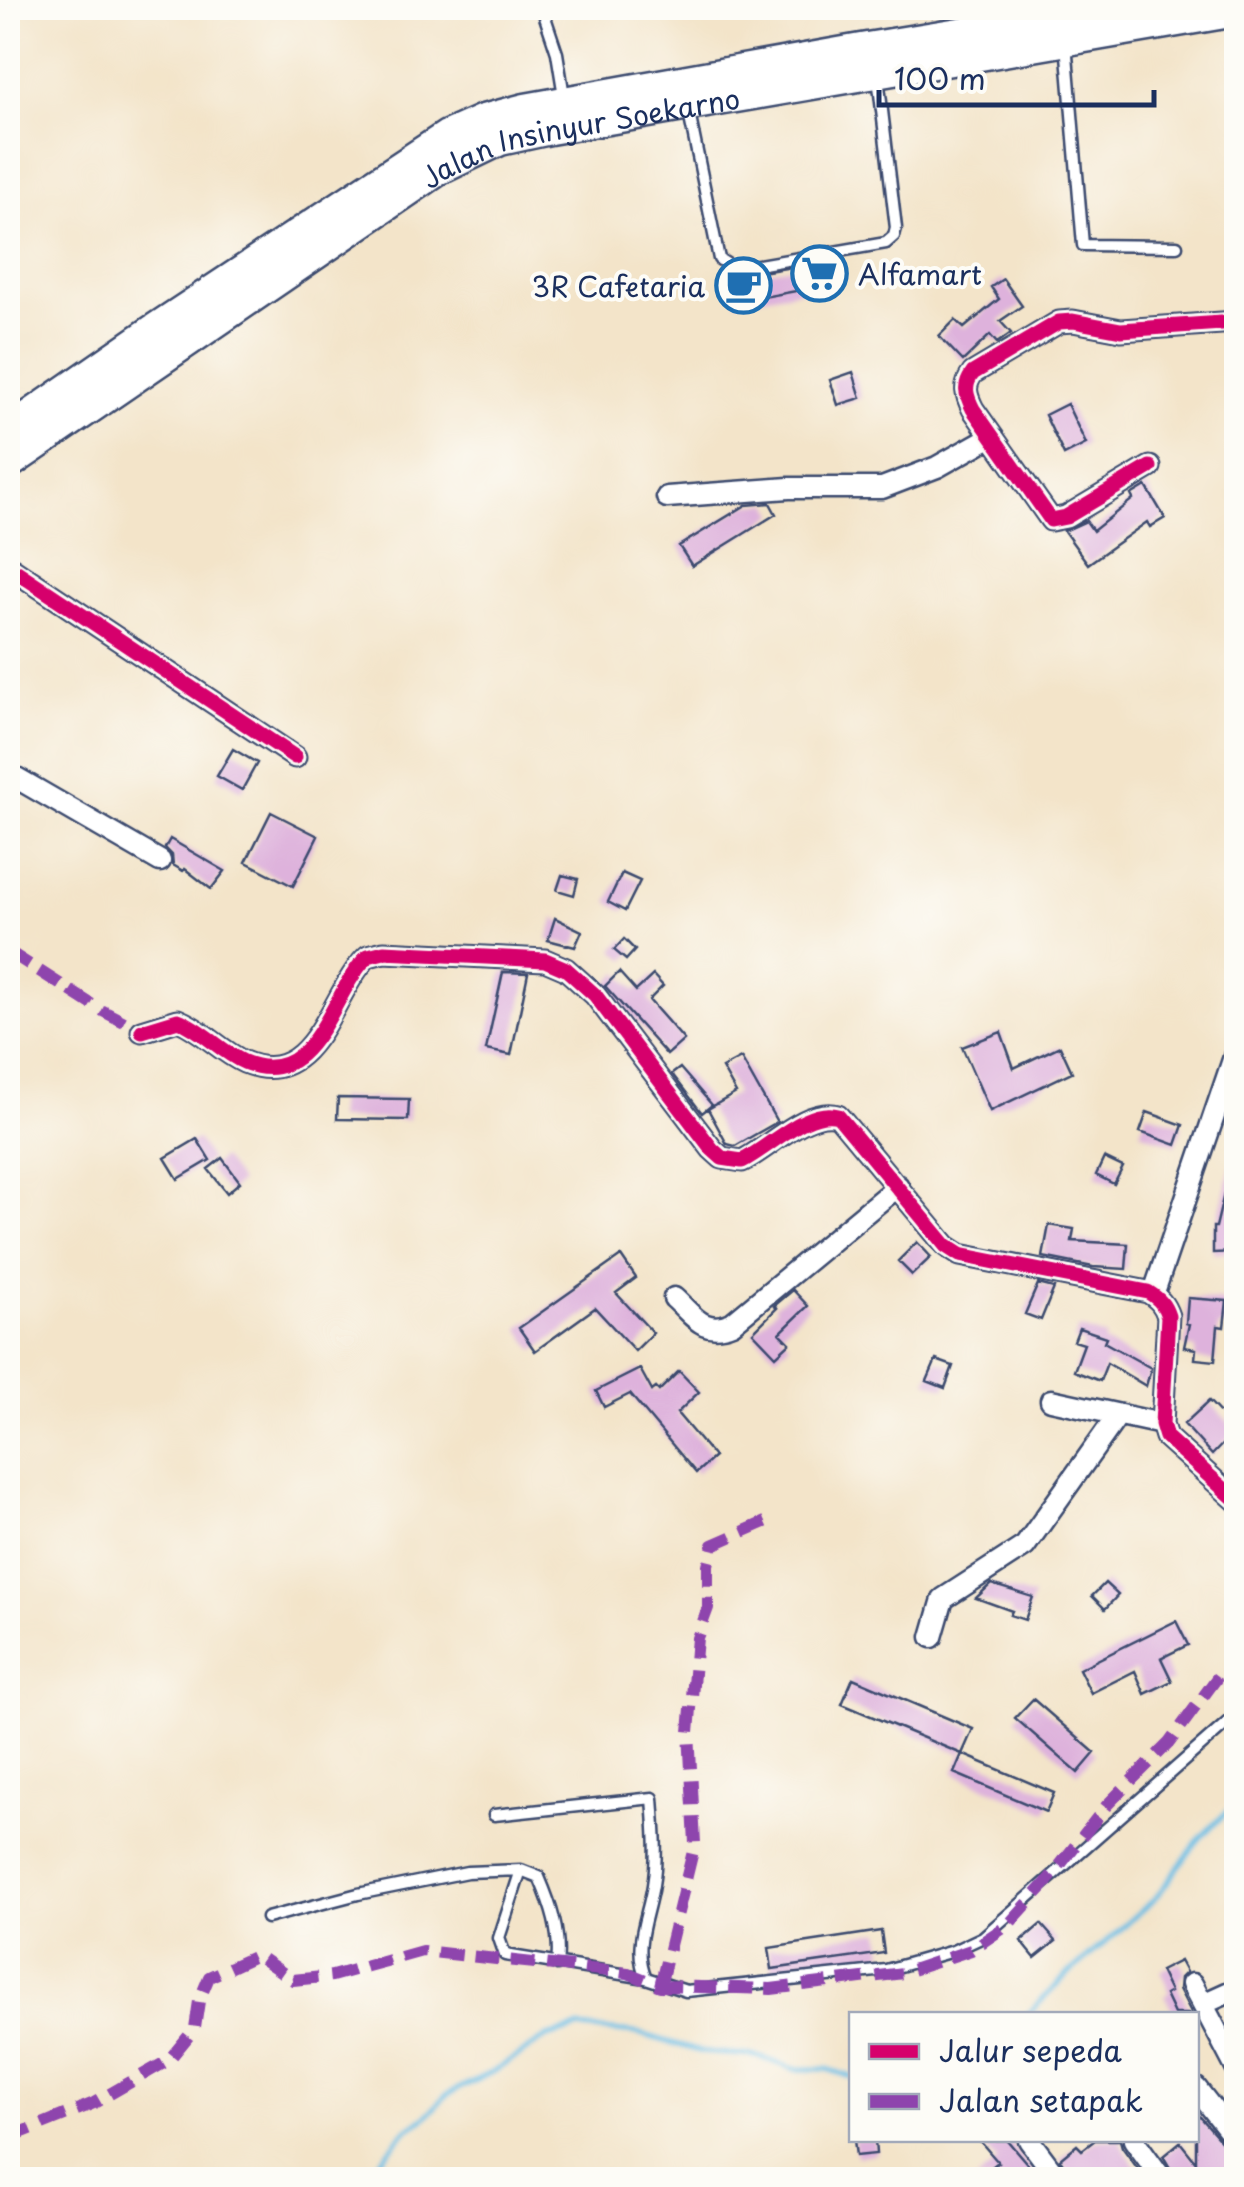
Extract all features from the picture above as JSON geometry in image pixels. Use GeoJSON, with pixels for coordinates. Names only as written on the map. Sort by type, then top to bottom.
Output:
{"type":"FeatureCollection","features":[{"type":"Feature","properties":{"kind":"main road","name":"Jalan Insinyur Soekarno"},"geometry":{"type":"LineString","coordinates":[[8,431],[438,170],[500,140],[687,106],[1114,8]]}},
{"type":"Feature","properties":{"kind":"main road","name":"Jalan Insinyur Soekarno"},"geometry":{"type":"LineString","coordinates":[[8,464],[211,308],[446,136],[482,120],[566,102],[876,60],[1066,42],[1236,11]]}},
{"type":"Feature","properties":{"kind":"street"},"geometry":{"type":"LineString","coordinates":[[1150,468],[1066,516],[1051,520],[966,396],[968,380],[973,373],[1059,322],[1121,330],[1236,322]]}},
{"type":"Feature","properties":{"kind":"street"},"geometry":{"type":"LineString","coordinates":[[667,496],[790,488],[882,488],[937,467],[992,436]]}},
{"type":"Feature","properties":{"kind":"street"},"geometry":{"type":"LineString","coordinates":[[8,566],[295,757]]}},
{"type":"Feature","properties":{"kind":"street"},"geometry":{"type":"LineString","coordinates":[[8,773],[160,861]]}},
{"type":"Feature","properties":{"kind":"street"},"geometry":{"type":"LineString","coordinates":[[142,1031],[178,1020],[242,1060],[257,1066],[275,1066],[296,1059],[311,1047],[368,956],[384,952],[545,960],[566,969],[595,995],[717,1155],[742,1161],[813,1116],[830,1114],[846,1122],[946,1246],[960,1254],[1153,1295],[1165,1306],[1168,1316],[1162,1424],[1172,1445],[1236,1500]]}},
{"type":"Feature","properties":{"kind":"street"},"geometry":{"type":"LineString","coordinates":[[1153,1295],[1236,1051]]}},
{"type":"Feature","properties":{"kind":"street"},"geometry":{"type":"LineString","coordinates":[[674,1298],[706,1326],[715,1329],[732,1323],[898,1186]]}},
{"type":"Feature","properties":{"kind":"street"},"geometry":{"type":"LineString","coordinates":[[1050,1400],[1162,1424]]}},
{"type":"Feature","properties":{"kind":"street"},"geometry":{"type":"LineString","coordinates":[[932,1637],[943,1599],[1025,1546],[1118,1414]]}},
{"type":"Feature","properties":{"kind":"street"},"geometry":{"type":"LineString","coordinates":[[1192,1984],[1236,2068]]}},
{"type":"Feature","properties":{"kind":"street"},"geometry":{"type":"LineString","coordinates":[[1203,2004],[1236,1989]]}},
{"type":"Feature","properties":{"kind":"street"},"geometry":{"type":"LineString","coordinates":[[1199,2092],[1236,2139]]}},
{"type":"Feature","properties":{"kind":"street"},"geometry":{"type":"LineString","coordinates":[[1030,2142],[1059,2180]]}},
{"type":"Feature","properties":{"kind":"street"},"geometry":{"type":"LineString","coordinates":[[1135,2142],[1163,2180]]}},
{"type":"Feature","properties":{"kind":"lane"},"geometry":{"type":"LineString","coordinates":[[552,8],[545,17],[557,53],[566,102]]}},
{"type":"Feature","properties":{"kind":"lane"},"geometry":{"type":"LineString","coordinates":[[1066,42],[1083,245],[1177,246]]}},
{"type":"Feature","properties":{"kind":"lane"},"geometry":{"type":"LineString","coordinates":[[687,106],[720,259],[735,269],[886,242],[894,236],[896,228],[876,60]]}},
{"type":"Feature","properties":{"kind":"lane"},"geometry":{"type":"LineString","coordinates":[[521,1870],[498,1938],[505,1955],[646,1978],[686,1991],[886,1970],[953,1952],[983,1937],[1236,1715]]}},
{"type":"Feature","properties":{"kind":"lane"},"geometry":{"type":"LineString","coordinates":[[494,1815],[653,1798],[657,1842],[639,1961],[646,1978]]}},
{"type":"Feature","properties":{"kind":"lane"},"geometry":{"type":"LineString","coordinates":[[267,1918],[358,1894],[468,1872],[521,1870],[539,1877],[546,1892],[559,1944],[557,1964]]}},
{"type":"Feature","properties":{"kind":"building"},"geometry":{"type":"Polygon","coordinates":[[[836,260],[840,283],[736,302],[730,277],[836,260]]]}},
{"type":"Feature","properties":{"kind":"building"},"geometry":{"type":"Polygon","coordinates":[[[1003,279],[1022,306],[1000,321],[1011,333],[997,343],[990,335],[963,361],[939,336],[955,320],[964,328],[999,299],[991,287],[1003,279]]]}},
{"type":"Feature","properties":{"kind":"building"},"geometry":{"type":"Polygon","coordinates":[[[853,372],[861,398],[838,405],[830,380],[853,372]]]}},
{"type":"Feature","properties":{"kind":"building"},"geometry":{"type":"Polygon","coordinates":[[[1067,404],[1086,444],[1064,455],[1045,415],[1067,404]]]}},
{"type":"Feature","properties":{"kind":"building"},"geometry":{"type":"Polygon","coordinates":[[[1146,486],[1165,518],[1150,527],[1147,522],[1088,564],[1064,531],[1086,521],[1093,531],[1146,486]]]}},
{"type":"Feature","properties":{"kind":"building"},"geometry":{"type":"Polygon","coordinates":[[[770,503],[776,514],[692,566],[679,546],[746,505],[770,503]]]}},
{"type":"Feature","properties":{"kind":"building"},"geometry":{"type":"Polygon","coordinates":[[[233,749],[257,763],[242,790],[217,776],[233,749]]]}},
{"type":"Feature","properties":{"kind":"building"},"geometry":{"type":"Polygon","coordinates":[[[271,812],[318,836],[293,886],[246,862],[271,812]]]}},
{"type":"Feature","properties":{"kind":"building"},"geometry":{"type":"Polygon","coordinates":[[[170,839],[225,871],[211,889],[185,869],[173,865],[172,855],[165,848],[170,839]]]}},
{"type":"Feature","properties":{"kind":"building"},"geometry":{"type":"Polygon","coordinates":[[[622,873],[640,881],[625,911],[608,902],[622,873]]]}},
{"type":"Feature","properties":{"kind":"building"},"geometry":{"type":"Polygon","coordinates":[[[562,875],[578,879],[574,895],[557,890],[562,875]]]}},
{"type":"Feature","properties":{"kind":"building"},"geometry":{"type":"Polygon","coordinates":[[[555,918],[582,931],[575,947],[548,940],[555,918]]]}},
{"type":"Feature","properties":{"kind":"building"},"geometry":{"type":"Polygon","coordinates":[[[624,939],[635,950],[626,960],[614,950],[624,939]]]}},
{"type":"Feature","properties":{"kind":"building"},"geometry":{"type":"Polygon","coordinates":[[[503,972],[528,973],[511,1055],[486,1050],[503,972]]]}},
{"type":"Feature","properties":{"kind":"building"},"geometry":{"type":"Polygon","coordinates":[[[619,972],[636,991],[653,975],[663,986],[649,1000],[684,1040],[667,1055],[605,986],[619,972]]]}},
{"type":"Feature","properties":{"kind":"building"},"geometry":{"type":"Polygon","coordinates":[[[1001,1032],[1014,1068],[1060,1046],[1072,1072],[990,1111],[962,1047],[1001,1032]]]}},
{"type":"Feature","properties":{"kind":"building"},"geometry":{"type":"Polygon","coordinates":[[[741,1058],[777,1122],[735,1146],[727,1144],[708,1109],[736,1093],[722,1068],[741,1058]]]}},
{"type":"Feature","properties":{"kind":"building"},"geometry":{"type":"Polygon","coordinates":[[[680,1068],[712,1105],[702,1113],[672,1074],[680,1068]]]}},
{"type":"Feature","properties":{"kind":"building"},"geometry":{"type":"Polygon","coordinates":[[[338,1098],[409,1099],[408,1120],[337,1119],[338,1098]]]}},
{"type":"Feature","properties":{"kind":"building"},"geometry":{"type":"Polygon","coordinates":[[[1147,1112],[1183,1125],[1176,1145],[1140,1132],[1147,1112]]]}},
{"type":"Feature","properties":{"kind":"building"},"geometry":{"type":"Polygon","coordinates":[[[197,1139],[210,1160],[178,1179],[165,1158],[197,1139]]]}},
{"type":"Feature","properties":{"kind":"building"},"geometry":{"type":"Polygon","coordinates":[[[222,1158],[240,1182],[227,1193],[208,1169],[222,1158]]]}},
{"type":"Feature","properties":{"kind":"building"},"geometry":{"type":"Polygon","coordinates":[[[1104,1158],[1123,1167],[1114,1184],[1096,1175],[1104,1158]]]}},
{"type":"Feature","properties":{"kind":"building"},"geometry":{"type":"Polygon","coordinates":[[[1231,1165],[1236,1166],[1236,1252],[1213,1253],[1213,1227],[1231,1165]]]}},
{"type":"Feature","properties":{"kind":"building"},"geometry":{"type":"Polygon","coordinates":[[[1049,1225],[1074,1229],[1072,1241],[1128,1244],[1126,1269],[1043,1257],[1049,1225]]]}},
{"type":"Feature","properties":{"kind":"building"},"geometry":{"type":"Polygon","coordinates":[[[917,1242],[931,1257],[912,1275],[898,1261],[917,1242]]]}},
{"type":"Feature","properties":{"kind":"building"},"geometry":{"type":"Polygon","coordinates":[[[621,1256],[636,1278],[616,1293],[653,1333],[635,1351],[595,1308],[535,1351],[519,1328],[621,1256]]]}},
{"type":"Feature","properties":{"kind":"building"},"geometry":{"type":"Polygon","coordinates":[[[1038,1284],[1054,1288],[1041,1320],[1025,1314],[1038,1284]]]}},
{"type":"Feature","properties":{"kind":"building"},"geometry":{"type":"Polygon","coordinates":[[[793,1290],[808,1306],[780,1333],[790,1343],[776,1356],[753,1332],[793,1290]]]}},
{"type":"Feature","properties":{"kind":"building"},"geometry":{"type":"Polygon","coordinates":[[[1188,1298],[1227,1301],[1224,1327],[1218,1326],[1215,1361],[1195,1359],[1196,1349],[1184,1347],[1189,1324],[1188,1298]]]}},
{"type":"Feature","properties":{"kind":"building"},"geometry":{"type":"Polygon","coordinates":[[[1079,1328],[1106,1337],[1104,1342],[1151,1368],[1146,1386],[1107,1363],[1100,1381],[1074,1371],[1084,1344],[1074,1341],[1079,1328]]]}},
{"type":"Feature","properties":{"kind":"building"},"geometry":{"type":"Polygon","coordinates":[[[936,1360],[953,1366],[945,1388],[927,1381],[936,1360]]]}},
{"type":"Feature","properties":{"kind":"building"},"geometry":{"type":"Polygon","coordinates":[[[640,1369],[652,1391],[659,1391],[679,1371],[699,1392],[677,1413],[714,1457],[696,1473],[630,1394],[604,1407],[596,1391],[640,1369]]]}},
{"type":"Feature","properties":{"kind":"building"},"geometry":{"type":"Polygon","coordinates":[[[1209,1401],[1236,1430],[1212,1455],[1184,1424],[1209,1401]]]}},
{"type":"Feature","properties":{"kind":"building"},"geometry":{"type":"Polygon","coordinates":[[[1105,1583],[1118,1595],[1105,1609],[1092,1596],[1105,1583]]]}},
{"type":"Feature","properties":{"kind":"building"},"geometry":{"type":"Polygon","coordinates":[[[991,1584],[1033,1597],[1025,1620],[976,1598],[991,1584]]]}},
{"type":"Feature","properties":{"kind":"building"},"geometry":{"type":"Polygon","coordinates":[[[1176,1621],[1188,1645],[1161,1658],[1172,1681],[1145,1694],[1135,1671],[1091,1693],[1079,1669],[1176,1621]]]}},
{"type":"Feature","properties":{"kind":"building"},"geometry":{"type":"Polygon","coordinates":[[[853,1678],[973,1729],[962,1754],[842,1704],[853,1678]]]}},
{"type":"Feature","properties":{"kind":"building"},"geometry":{"type":"Polygon","coordinates":[[[1033,1699],[1095,1753],[1078,1773],[1015,1718],[1033,1699]]]}},
{"type":"Feature","properties":{"kind":"building"},"geometry":{"type":"Polygon","coordinates":[[[962,1754],[1054,1793],[1046,1812],[954,1773],[962,1754]]]}},
{"type":"Feature","properties":{"kind":"building"},"geometry":{"type":"Polygon","coordinates":[[[1041,1924],[1056,1941],[1035,1958],[1021,1941],[1041,1924]]]}},
{"type":"Feature","properties":{"kind":"building"},"geometry":{"type":"Polygon","coordinates":[[[881,1931],[884,1953],[772,1969],[769,1948],[881,1931]]]}},
{"type":"Feature","properties":{"kind":"building"},"geometry":{"type":"Polygon","coordinates":[[[1180,1961],[1186,1972],[1180,1978],[1179,1989],[1191,2012],[1173,2012],[1165,1995],[1170,1992],[1160,1971],[1180,1961]]]}},
{"type":"Feature","properties":{"kind":"building"},"geometry":{"type":"Polygon","coordinates":[[[1199,2115],[1236,2158],[1236,2180],[1177,2180],[1163,2156],[1180,2142],[1196,2162],[1199,2115]]]}},
{"type":"Feature","properties":{"kind":"building"},"geometry":{"type":"Polygon","coordinates":[[[854,2142],[875,2142],[876,2154],[856,2156],[854,2142]]]}},
{"type":"Feature","properties":{"kind":"building"},"geometry":{"type":"Polygon","coordinates":[[[981,2142],[1009,2142],[1041,2180],[976,2180],[998,2162],[981,2142]]]}},
{"type":"Feature","properties":{"kind":"building"},"geometry":{"type":"Polygon","coordinates":[[[1092,2142],[1121,2142],[1146,2180],[1073,2180],[1060,2159],[1077,2145],[1082,2150],[1092,2142]]]}},
{"type":"Feature","properties":{"kind":"waterway"},"geometry":{"type":"LineString","coordinates":[[1030,2012],[1155,1899],[1199,1839],[1236,1803]]}},
{"type":"Feature","properties":{"kind":"waterway"},"geometry":{"type":"LineString","coordinates":[[337,2180],[357,2171],[370,2173],[407,2129],[425,2118],[446,2095],[496,2070],[547,2037],[579,2028],[637,2033],[703,2052],[756,2056],[795,2069],[827,2069],[849,2076]]}},
{"type":"Feature","properties":{"kind":"marked path"},"geometry":{"type":"LineString","coordinates":[[8,951],[99,1009],[142,1031]]}},
{"type":"Feature","properties":{"kind":"marked path"},"geometry":{"type":"LineString","coordinates":[[660,1986],[695,1843],[689,1732],[697,1638],[708,1608],[708,1565],[713,1545],[774,1518]]}},
{"type":"Feature","properties":{"kind":"marked path"},"geometry":{"type":"LineString","coordinates":[[8,2138],[94,2103],[169,2060],[195,2028],[199,2001],[209,1977],[257,1955],[293,1980],[332,1976],[422,1951],[628,1973],[660,1986],[771,1989],[903,1973],[971,1950],[1008,1925],[1046,1883],[1107,1805],[1169,1743],[1236,1652]]}},
{"type":"Feature","properties":{"kind":"cycle path"},"geometry":{"type":"LineString","coordinates":[[1150,467],[1066,517],[1051,520],[973,409],[968,382],[973,373],[1059,322],[1121,330],[1236,322]]}},
{"type":"Feature","properties":{"kind":"cycle path"},"geometry":{"type":"LineString","coordinates":[[8,566],[295,757]]}},
{"type":"Feature","properties":{"kind":"cycle path"},"geometry":{"type":"LineString","coordinates":[[142,1031],[178,1020],[244,1062],[268,1067],[289,1063],[305,1051],[368,956],[384,952],[545,960],[566,969],[595,995],[722,1158],[742,1161],[814,1117],[838,1116],[946,1246],[960,1255],[1148,1292],[1155,1297],[1168,1316],[1162,1424],[1166,1437],[1236,1500]]}},
{"type":"Feature","properties":{"kind":"place","name":"Alfamart"},"geometry":{"type":"Point","coordinates":[819,273]}},
{"type":"Feature","properties":{"kind":"place","name":"3R Cafetaria"},"geometry":{"type":"Point","coordinates":[744,285]}}]}
